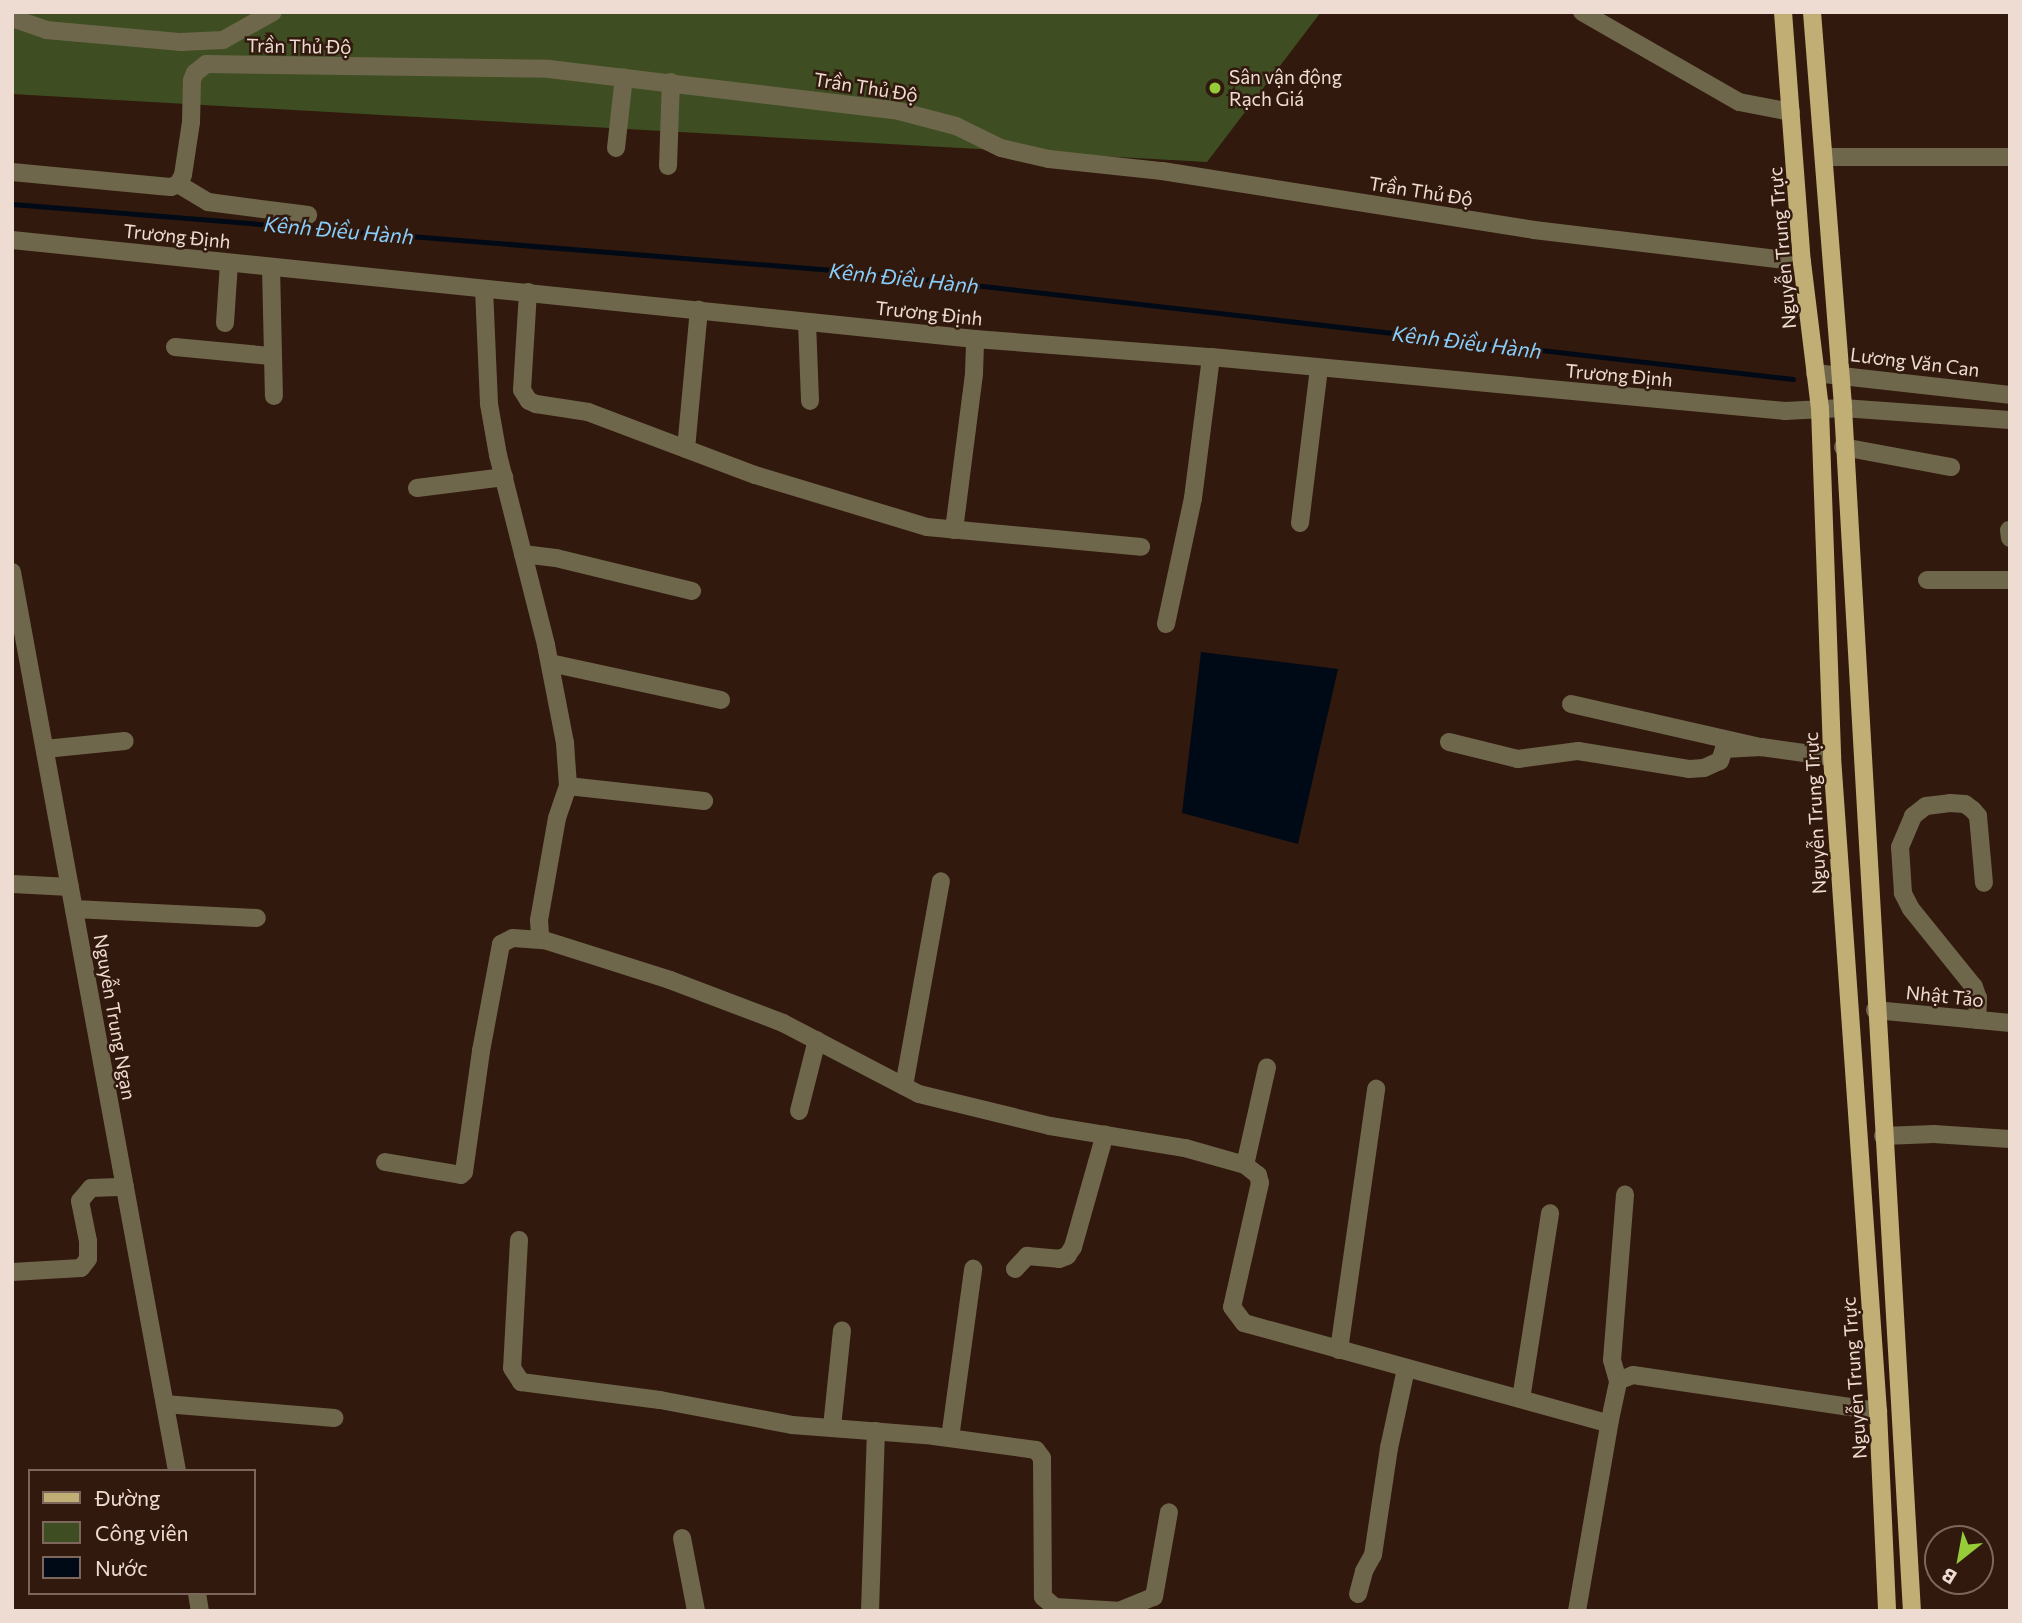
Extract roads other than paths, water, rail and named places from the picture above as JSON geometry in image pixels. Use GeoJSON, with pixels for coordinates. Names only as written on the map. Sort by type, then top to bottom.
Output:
{"type":"FeatureCollection","features":[{"type":"Feature","properties":{"kind":"main road","name":"Nguyễn Trung Trực"},"geometry":{"type":"LineString","coordinates":[[1783,12],[1802,262],[1820,409],[1832,757],[1878,1411],[1887,1611]]}},
{"type":"Feature","properties":{"kind":"main road"},"geometry":{"type":"LineString","coordinates":[[1812,12],[1843,408],[1875,1010],[1912,1611]]}},
{"type":"Feature","properties":{"kind":"main road"},"geometry":{"type":"LineString","coordinates":[[1791,113],[1820,112]]}},
{"type":"Feature","properties":{"kind":"main road"},"geometry":{"type":"LineString","coordinates":[[1849,1010],[1875,1010]]}},
{"type":"Feature","properties":{"kind":"street"},"geometry":{"type":"LineString","coordinates":[[12,18],[46,30],[181,42],[223,40],[273,12]]}},
{"type":"Feature","properties":{"kind":"street"},"geometry":{"type":"LineString","coordinates":[[1582,12],[1739,102],[1791,113]]}},
{"type":"Feature","properties":{"kind":"street","name":"Trần Thủ Độ"},"geometry":{"type":"LineString","coordinates":[[178,184],[183,175],[191,122],[192,80],[195,73],[206,64],[549,69],[895,110],[957,126],[1001,148],[1049,159],[1162,171],[1534,230],[1802,262]]}},
{"type":"Feature","properties":{"kind":"street"},"geometry":{"type":"LineString","coordinates":[[616,148],[624,77]]}},
{"type":"Feature","properties":{"kind":"street"},"geometry":{"type":"LineString","coordinates":[[668,166],[671,82]]}},
{"type":"Feature","properties":{"kind":"street"},"geometry":{"type":"LineString","coordinates":[[1824,157],[2010,157]]}},
{"type":"Feature","properties":{"kind":"street"},"geometry":{"type":"LineString","coordinates":[[12,172],[171,187],[178,184],[208,202],[308,215]]}},
{"type":"Feature","properties":{"kind":"street","name":"Trương Định"},"geometry":{"type":"LineString","coordinates":[[12,240],[975,339],[1211,357],[1785,411],[1843,408]]}},
{"type":"Feature","properties":{"kind":"street"},"geometry":{"type":"LineString","coordinates":[[225,323],[229,263]]}},
{"type":"Feature","properties":{"kind":"street"},"geometry":{"type":"LineString","coordinates":[[271,267],[274,396]]}},
{"type":"Feature","properties":{"kind":"street"},"geometry":{"type":"LineString","coordinates":[[484,289],[489,404],[503,477],[550,663],[565,743],[568,786],[557,818],[539,920],[540,936],[544,940]]}},
{"type":"Feature","properties":{"kind":"street"},"geometry":{"type":"LineString","coordinates":[[528,292],[523,390],[529,401],[587,412],[755,475],[927,527],[1141,547]]}},
{"type":"Feature","properties":{"kind":"street"},"geometry":{"type":"LineString","coordinates":[[686,449],[699,310]]}},
{"type":"Feature","properties":{"kind":"street"},"geometry":{"type":"LineString","coordinates":[[807,322],[810,401]]}},
{"type":"Feature","properties":{"kind":"street"},"geometry":{"type":"LineString","coordinates":[[954,530],[974,373],[975,339]]}},
{"type":"Feature","properties":{"kind":"street"},"geometry":{"type":"LineString","coordinates":[[175,347],[271,356]]}},
{"type":"Feature","properties":{"kind":"street"},"geometry":{"type":"LineString","coordinates":[[1166,624],[1193,498],[1211,357]]}},
{"type":"Feature","properties":{"kind":"street"},"geometry":{"type":"LineString","coordinates":[[1300,523],[1319,368]]}},
{"type":"Feature","properties":{"kind":"street","name":"Lương Văn Can"},"geometry":{"type":"LineString","coordinates":[[1815,373],[2010,395]]}},
{"type":"Feature","properties":{"kind":"street"},"geometry":{"type":"LineString","coordinates":[[1843,408],[2010,420]]}},
{"type":"Feature","properties":{"kind":"street"},"geometry":{"type":"LineString","coordinates":[[1843,447],[1951,467]]}},
{"type":"Feature","properties":{"kind":"street"},"geometry":{"type":"LineString","coordinates":[[416,488],[503,477]]}},
{"type":"Feature","properties":{"kind":"street"},"geometry":{"type":"LineString","coordinates":[[2009,530],[2010,538]]}},
{"type":"Feature","properties":{"kind":"street"},"geometry":{"type":"LineString","coordinates":[[523,554],[556,558],[692,591]]}},
{"type":"Feature","properties":{"kind":"street","name":"Nguyễn Trung Ngạn"},"geometry":{"type":"LineString","coordinates":[[12,572],[177,1469]]}},
{"type":"Feature","properties":{"kind":"street"},"geometry":{"type":"LineString","coordinates":[[1927,580],[2010,580]]}},
{"type":"Feature","properties":{"kind":"street"},"geometry":{"type":"LineString","coordinates":[[550,663],[722,700]]}},
{"type":"Feature","properties":{"kind":"street"},"geometry":{"type":"LineString","coordinates":[[1571,704],[1761,747],[1832,757]]}},
{"type":"Feature","properties":{"kind":"street"},"geometry":{"type":"LineString","coordinates":[[45,749],[125,741]]}},
{"type":"Feature","properties":{"kind":"street"},"geometry":{"type":"LineString","coordinates":[[1449,742],[1518,759],[1578,751],[1689,769],[1704,768],[1720,761],[1724,749],[1761,747]]}},
{"type":"Feature","properties":{"kind":"street"},"geometry":{"type":"LineString","coordinates":[[568,786],[704,802]]}},
{"type":"Feature","properties":{"kind":"street"},"geometry":{"type":"LineString","coordinates":[[1977,1020],[1978,998],[1974,987],[1911,909],[1903,892],[1900,847],[1913,816],[1926,806],[1950,803],[1965,804],[1973,810],[1978,816],[1984,883]]}},
{"type":"Feature","properties":{"kind":"street"},"geometry":{"type":"LineString","coordinates":[[904,1086],[942,881]]}},
{"type":"Feature","properties":{"kind":"street"},"geometry":{"type":"LineString","coordinates":[[12,884],[70,887]]}},
{"type":"Feature","properties":{"kind":"street"},"geometry":{"type":"LineString","coordinates":[[74,909],[257,918]]}},
{"type":"Feature","properties":{"kind":"street"},"geometry":{"type":"LineString","coordinates":[[385,1162],[461,1175],[464,1172],[481,1051],[501,944],[513,938],[544,940],[738,1005],[817,1040],[904,1086],[941,1101],[1051,1126],[1185,1148],[1245,1164],[1258,1175],[1260,1183],[1232,1307],[1244,1323],[1588,1419],[1610,1420]]}},
{"type":"Feature","properties":{"kind":"street","name":"Nhật Tảo"},"geometry":{"type":"LineString","coordinates":[[1875,1010],[2010,1023]]}},
{"type":"Feature","properties":{"kind":"street"},"geometry":{"type":"LineString","coordinates":[[799,1111],[817,1040]]}},
{"type":"Feature","properties":{"kind":"street"},"geometry":{"type":"LineString","coordinates":[[1245,1164],[1267,1067]]}},
{"type":"Feature","properties":{"kind":"street"},"geometry":{"type":"LineString","coordinates":[[1339,1350],[1376,1089]]}},
{"type":"Feature","properties":{"kind":"street"},"geometry":{"type":"LineString","coordinates":[[1015,1269],[1027,1256],[1059,1259],[1067,1256],[1073,1247],[1105,1134]]}},
{"type":"Feature","properties":{"kind":"street"},"geometry":{"type":"LineString","coordinates":[[1883,1136],[1962,1135],[2010,1139]]}},
{"type":"Feature","properties":{"kind":"street"},"geometry":{"type":"LineString","coordinates":[[12,1272],[81,1268],[88,1259],[88,1241],[80,1201],[91,1188],[125,1186]]}},
{"type":"Feature","properties":{"kind":"street"},"geometry":{"type":"LineString","coordinates":[[1577,1611],[1618,1381],[1612,1360],[1625,1195]]}},
{"type":"Feature","properties":{"kind":"street"},"geometry":{"type":"LineString","coordinates":[[1521,1399],[1550,1213]]}},
{"type":"Feature","properties":{"kind":"street"},"geometry":{"type":"LineString","coordinates":[[519,1240],[512,1368],[522,1382],[660,1400],[792,1425],[950,1438],[1037,1450],[1041,1453],[1043,1597],[1055,1607],[1122,1610],[1154,1597],[1161,1570],[1169,1513]]}},
{"type":"Feature","properties":{"kind":"street"},"geometry":{"type":"LineString","coordinates":[[950,1438],[973,1269]]}},
{"type":"Feature","properties":{"kind":"street"},"geometry":{"type":"LineString","coordinates":[[832,1427],[842,1331]]}},
{"type":"Feature","properties":{"kind":"street"},"geometry":{"type":"LineString","coordinates":[[1358,1594],[1373,1555],[1389,1448],[1406,1368]]}},
{"type":"Feature","properties":{"kind":"street"},"geometry":{"type":"LineString","coordinates":[[1618,1381],[1633,1375],[1878,1411]]}},
{"type":"Feature","properties":{"kind":"street"},"geometry":{"type":"LineString","coordinates":[[165,1404],[334,1418]]}},
{"type":"Feature","properties":{"kind":"street"},"geometry":{"type":"LineString","coordinates":[[870,1611],[876,1431]]}},
{"type":"Feature","properties":{"kind":"street"},"geometry":{"type":"LineString","coordinates":[[682,1538],[696,1611]]}},
{"type":"Feature","properties":{"kind":"water"},"geometry":{"type":"Polygon","coordinates":[[[1201,652],[1338,669],[1298,844],[1182,813],[1201,652]]]}},
{"type":"Feature","properties":{"kind":"waterway","name":"Kênh Điều Hành"},"geometry":{"type":"LineString","coordinates":[[12,204],[870,273],[1793,379]]}},
{"type":"Feature","properties":{"kind":"place","name":"Sân vận động Rạch Giá"},"geometry":{"type":"Point","coordinates":[1215,88]}}]}
